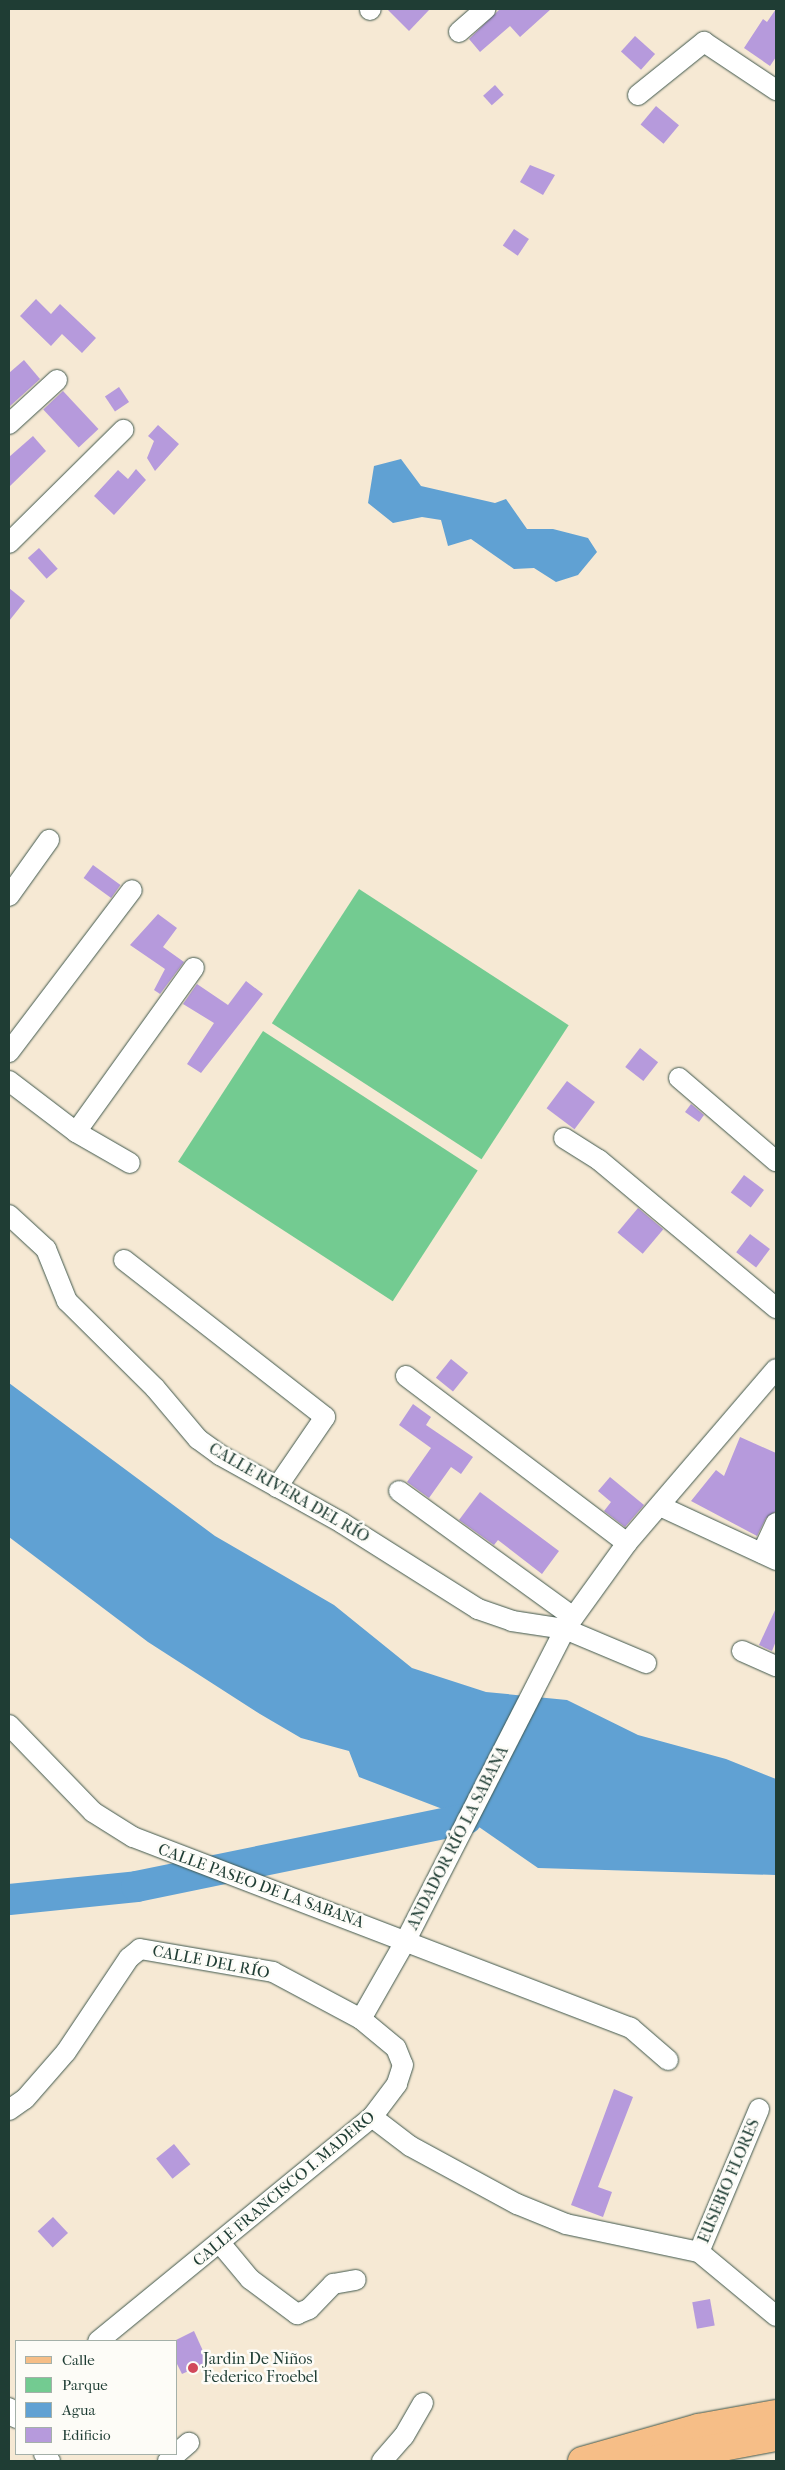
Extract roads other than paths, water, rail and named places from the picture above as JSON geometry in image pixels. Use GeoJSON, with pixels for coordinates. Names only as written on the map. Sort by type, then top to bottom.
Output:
{"type":"FeatureCollection","features":[{"type":"Feature","properties":{"kind":"main road"},"geometry":{"type":"LineString","coordinates":[[582,2461],[698,2428],[776,2414]]}},
{"type":"Feature","properties":{"kind":"main road"},"geometry":{"type":"LineString","coordinates":[[648,2461],[776,2437]]}},
{"type":"Feature","properties":{"kind":"street"},"geometry":{"type":"LineString","coordinates":[[459,32],[485,9]]}},
{"type":"Feature","properties":{"kind":"street"},"geometry":{"type":"LineString","coordinates":[[638,95],[704,42],[776,90]]}},
{"type":"Feature","properties":{"kind":"street"},"geometry":{"type":"LineString","coordinates":[[9,424],[58,380]]}},
{"type":"Feature","properties":{"kind":"street"},"geometry":{"type":"LineString","coordinates":[[9,543],[123,430]]}},
{"type":"Feature","properties":{"kind":"street"},"geometry":{"type":"LineString","coordinates":[[9,896],[49,840]]}},
{"type":"Feature","properties":{"kind":"street"},"geometry":{"type":"LineString","coordinates":[[9,1052],[132,890]]}},
{"type":"Feature","properties":{"kind":"street"},"geometry":{"type":"LineString","coordinates":[[76,1132],[194,968]]}},
{"type":"Feature","properties":{"kind":"street"},"geometry":{"type":"LineString","coordinates":[[679,1078],[776,1161]]}},
{"type":"Feature","properties":{"kind":"street"},"geometry":{"type":"LineString","coordinates":[[9,1081],[76,1132],[130,1163]]}},
{"type":"Feature","properties":{"kind":"street"},"geometry":{"type":"LineString","coordinates":[[564,1138],[599,1160],[776,1308]]}},
{"type":"Feature","properties":{"kind":"street","name":"CALLE RIVERA DEL RÍO"},"geometry":{"type":"LineString","coordinates":[[9,1215],[46,1249],[67,1301],[155,1388],[198,1439],[478,1609],[512,1621],[569,1623]]}},
{"type":"Feature","properties":{"kind":"street"},"geometry":{"type":"LineString","coordinates":[[124,1260],[325,1418],[277,1487]]}},
{"type":"Feature","properties":{"kind":"street","name":"ANDADOR RÍO LA SABANA"},"geometry":{"type":"LineString","coordinates":[[361,2019],[406,1940],[550,1656],[569,1623],[627,1543],[662,1507],[776,1369]]}},
{"type":"Feature","properties":{"kind":"street"},"geometry":{"type":"LineString","coordinates":[[406,1376],[627,1543]]}},
{"type":"Feature","properties":{"kind":"street"},"geometry":{"type":"LineString","coordinates":[[399,1491],[569,1623],[646,1663]]}},
{"type":"Feature","properties":{"kind":"street"},"geometry":{"type":"LineString","coordinates":[[662,1507],[769,1556],[776,1523]]}},
{"type":"Feature","properties":{"kind":"street"},"geometry":{"type":"LineString","coordinates":[[742,1650],[776,1666]]}},
{"type":"Feature","properties":{"kind":"street","name":"CALLE PASEO DE LA SABANA"},"geometry":{"type":"LineString","coordinates":[[9,1725],[93,1812],[133,1837],[184,1861],[308,1903],[631,2028],[668,2060]]}},
{"type":"Feature","properties":{"kind":"street","name":"CALLE DEL RÍO"},"geometry":{"type":"LineString","coordinates":[[9,2110],[25,2099],[66,2052],[130,1958],[140,1949],[273,1972],[361,2019]]}},
{"type":"Feature","properties":{"kind":"street","name":"CALLE FRANCISCO I. MADERO"},"geometry":{"type":"LineString","coordinates":[[99,2340],[372,2117],[398,2084],[403,2065],[396,2048],[361,2019]]}},
{"type":"Feature","properties":{"kind":"street","name":"EUSEBIO FLORES"},"geometry":{"type":"LineString","coordinates":[[699,2252],[758,2109]]}},
{"type":"Feature","properties":{"kind":"street"},"geometry":{"type":"LineString","coordinates":[[372,2117],[410,2146],[534,2211],[566,2224],[699,2252],[776,2316]]}},
{"type":"Feature","properties":{"kind":"street"},"geometry":{"type":"LineString","coordinates":[[220,2243],[250,2279],[297,2314],[309,2309],[333,2284],[356,2280]]}},
{"type":"Feature","properties":{"kind":"street"},"geometry":{"type":"LineString","coordinates":[[382,2461],[404,2436],[423,2403]]}},
{"type":"Feature","properties":{"kind":"street"},"geometry":{"type":"LineString","coordinates":[[178,2452],[189,2443]]}},
{"type":"Feature","properties":{"kind":"water"},"geometry":{"type":"Polygon","coordinates":[[[401,459],[421,486],[495,503],[506,499],[527,529],[553,529],[588,538],[597,552],[578,575],[556,582],[534,568],[514,569],[471,539],[448,546],[441,520],[422,517],[393,523],[368,503],[374,466],[401,459]]]}},
{"type":"Feature","properties":{"kind":"water"},"geometry":{"type":"Polygon","coordinates":[[[9,1383],[215,1536],[334,1605],[412,1668],[486,1692],[567,1700],[638,1735],[726,1759],[776,1779],[776,1875],[538,1868],[466,1818],[359,1777],[349,1751],[301,1738],[260,1714],[148,1642],[9,1537],[9,1383]]]}},
{"type":"Feature","properties":{"kind":"waterway"},"geometry":{"type":"LineString","coordinates":[[9,1899],[136,1886],[466,1818]]}},
{"type":"Feature","properties":{"kind":"place","name":"Jardin De Niños Federico Froebel"},"geometry":{"type":"Point","coordinates":[193,2368]}}]}
